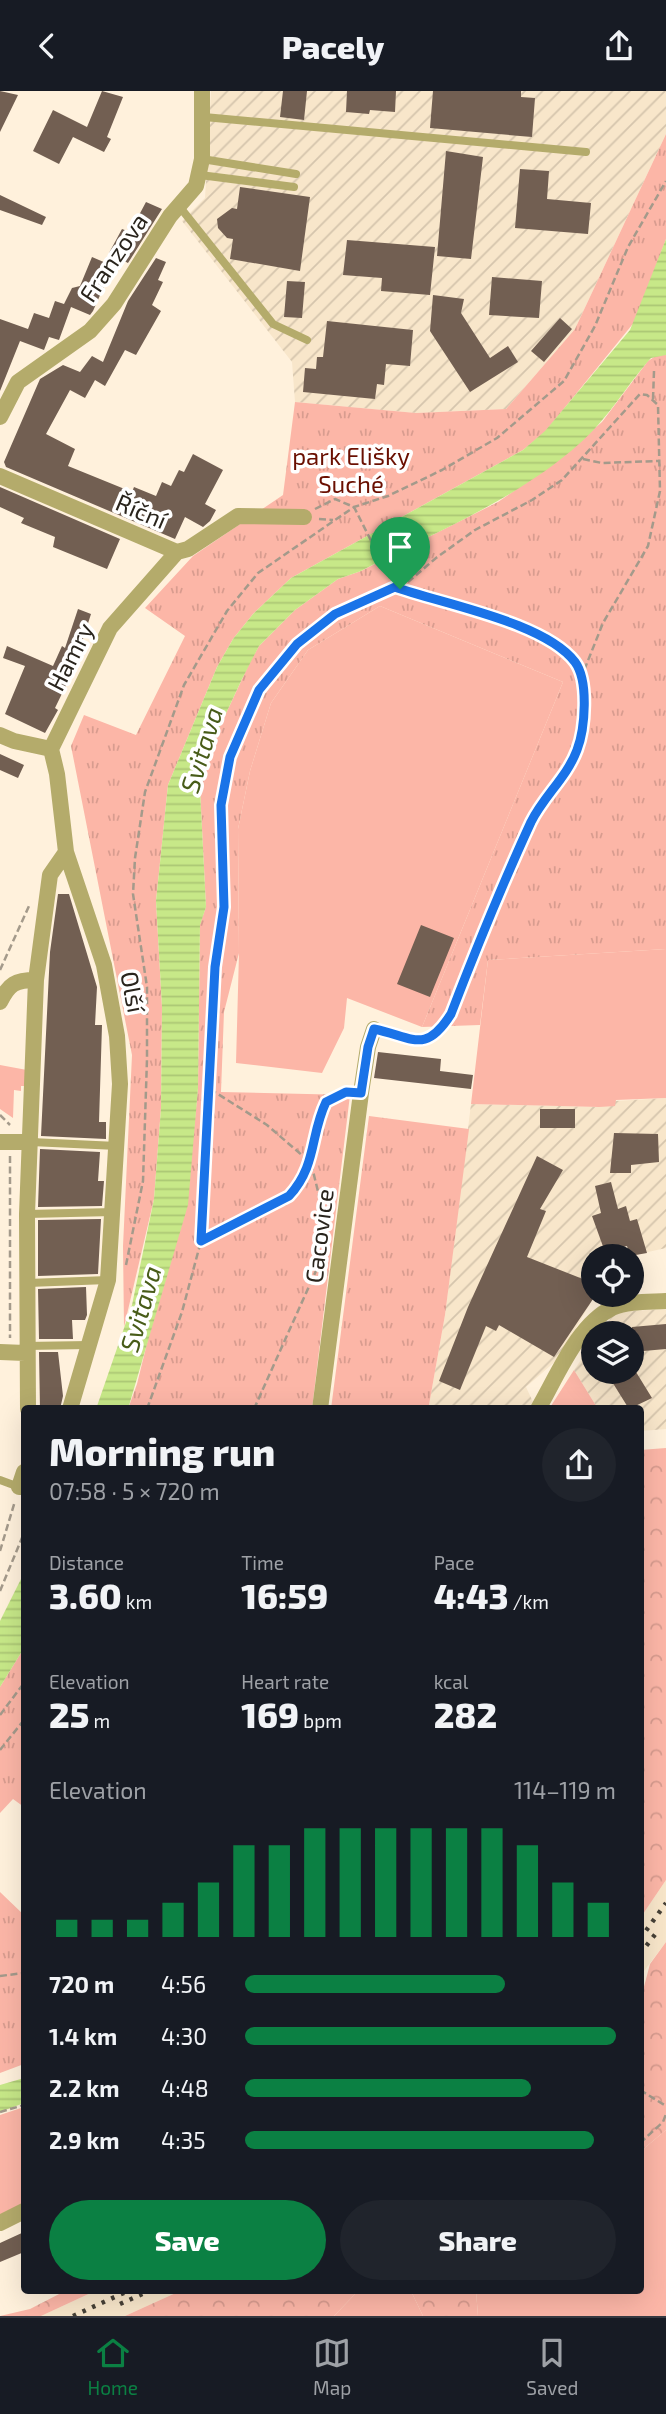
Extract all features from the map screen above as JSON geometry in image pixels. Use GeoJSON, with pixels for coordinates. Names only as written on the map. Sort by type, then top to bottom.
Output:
{"type":"FeatureCollection","features":[{"type":"Feature","properties":{"kind":"street"},"geometry":{"type":"LineString","coordinates":[[201,167],[204,117],[202,91]]}},
{"type":"Feature","properties":{"kind":"street","name":"Franzova"},"geometry":{"type":"LineString","coordinates":[[0,417],[18,382],[90,331],[114,304],[178,205],[195,186],[201,167]]}},
{"type":"Feature","properties":{"kind":"street","name":"Říční"},"geometry":{"type":"LineString","coordinates":[[0,476],[177,552],[188,549],[238,516],[304,517]]}},
{"type":"Feature","properties":{"kind":"street","name":"Hamry"},"geometry":{"type":"LineString","coordinates":[[51,749],[110,628],[177,552]]}},
{"type":"Feature","properties":{"kind":"street"},"geometry":{"type":"LineString","coordinates":[[0,735],[51,749]]}},
{"type":"Feature","properties":{"kind":"street","name":"Olší"},"geometry":{"type":"LineString","coordinates":[[51,749],[57,774],[66,852],[104,965],[117,1036],[120,1084],[108,1280],[71,1405]]}},
{"type":"Feature","properties":{"kind":"street"},"geometry":{"type":"LineString","coordinates":[[28,1405],[25,1349],[27,1214],[36,980],[50,875],[66,852]]}},
{"type":"Feature","properties":{"kind":"street"},"geometry":{"type":"LineString","coordinates":[[0,1002],[8,987],[19,980],[36,980]]}},
{"type":"Feature","properties":{"kind":"street","name":"Cacovice"},"geometry":{"type":"LineString","coordinates":[[320,1405],[337,1240],[368,1047],[374,1029]]}},
{"type":"Feature","properties":{"kind":"street"},"geometry":{"type":"LineString","coordinates":[[6,1142],[31,1142]]}},
{"type":"Feature","properties":{"kind":"street"},"geometry":{"type":"LineString","coordinates":[[540,1405],[582,1337],[597,1318],[626,1304],[666,1301]]}},
{"type":"Feature","properties":{"kind":"street"},"geometry":{"type":"LineString","coordinates":[[4,1347],[25,1349]]}},
{"type":"Feature","properties":{"kind":"street"},"geometry":{"type":"LineString","coordinates":[[0,2223],[21,2212]]}},
{"type":"Feature","properties":{"kind":"lane"},"geometry":{"type":"LineString","coordinates":[[204,117],[586,152]]}},
{"type":"Feature","properties":{"kind":"lane"},"geometry":{"type":"LineString","coordinates":[[201,167],[296,174]]}},
{"type":"Feature","properties":{"kind":"lane"},"geometry":{"type":"LineString","coordinates":[[201,167],[294,187]]}},
{"type":"Feature","properties":{"kind":"lane"},"geometry":{"type":"LineString","coordinates":[[178,205],[273,324],[282,331],[307,340]]}},
{"type":"Feature","properties":{"kind":"lane"},"geometry":{"type":"LineString","coordinates":[[31,1142],[117,1146]]}},
{"type":"Feature","properties":{"kind":"lane"},"geometry":{"type":"LineString","coordinates":[[27,1214],[114,1212]]}},
{"type":"Feature","properties":{"kind":"lane"},"geometry":{"type":"LineString","coordinates":[[28,1283],[108,1280]]}},
{"type":"Feature","properties":{"kind":"lane"},"geometry":{"type":"LineString","coordinates":[[25,1349],[89,1345]]}},
{"type":"Feature","properties":{"kind":"lane"},"geometry":{"type":"LineString","coordinates":[[0,1480],[21,1479]]}},
{"type":"Feature","properties":{"kind":"path"},"geometry":{"type":"LineString","coordinates":[[125,1267],[143,1181],[147,987],[133,894],[145,792],[180,693],[242,590],[258,573],[354,507],[431,475],[497,438],[564,381],[595,326],[628,247],[666,181]]}},
{"type":"Feature","properties":{"kind":"path"},"geometry":{"type":"LineString","coordinates":[[653,399],[654,371]]}},
{"type":"Feature","properties":{"kind":"path"},"geometry":{"type":"LineString","coordinates":[[400,589],[436,558],[475,530],[532,500],[562,480],[640,394],[653,399],[657,405],[660,491],[648,546],[608,612],[582,675]]}},
{"type":"Feature","properties":{"kind":"path"},"geometry":{"type":"LineString","coordinates":[[582,459],[602,463],[659,461]]}},
{"type":"Feature","properties":{"kind":"path"},"geometry":{"type":"LineString","coordinates":[[304,517],[335,499],[354,507]]}},
{"type":"Feature","properties":{"kind":"path"},"geometry":{"type":"LineString","coordinates":[[354,507],[395,587],[506,621],[562,649],[575,662],[582,675],[585,698],[578,748],[565,774],[533,818],[451,1014],[439,1033],[419,1042],[374,1029]]}},
{"type":"Feature","properties":{"kind":"path"},"geometry":{"type":"LineString","coordinates":[[148,1405],[182,1312],[201,1241],[215,967],[224,907],[221,805],[230,757],[259,690],[297,644],[335,614],[395,587]]}},
{"type":"Feature","properties":{"kind":"path"},"geometry":{"type":"LineString","coordinates":[[0,970],[33,894]]}},
{"type":"Feature","properties":{"kind":"path"},"geometry":{"type":"LineString","coordinates":[[210,1089],[267,1125],[311,1163],[337,1240],[315,1269],[256,1405]]}},
{"type":"Feature","properties":{"kind":"path"},"geometry":{"type":"LineString","coordinates":[[201,1241],[289,1196],[311,1163],[326,1102],[346,1092],[361,1093]]}},
{"type":"Feature","properties":{"kind":"path"},"geometry":{"type":"LineString","coordinates":[[0,1115],[10,1125],[6,1142],[4,1347]]}},
{"type":"Feature","properties":{"kind":"path"},"geometry":{"type":"LineString","coordinates":[[0,1551],[21,1482]]}},
{"type":"Feature","properties":{"kind":"path"},"geometry":{"type":"LineString","coordinates":[[0,1591],[21,1540]]}},
{"type":"Feature","properties":{"kind":"path"},"geometry":{"type":"LineString","coordinates":[[0,1716],[21,1687]]}},
{"type":"Feature","properties":{"kind":"path"},"geometry":{"type":"LineString","coordinates":[[0,1750],[21,1724]]}},
{"type":"Feature","properties":{"kind":"path"},"geometry":{"type":"LineString","coordinates":[[0,1976],[21,1973]]}},
{"type":"Feature","properties":{"kind":"path"},"geometry":{"type":"LineString","coordinates":[[644,2092],[666,2106]]}},
{"type":"Feature","properties":{"kind":"path"},"geometry":{"type":"LineString","coordinates":[[0,2112],[21,2106]]}},
{"type":"Feature","properties":{"kind":"path"},"geometry":{"type":"LineString","coordinates":[[644,2139],[663,2122],[666,2114]]}},
{"type":"Feature","properties":{"kind":"shaded area"},"geometry":{"type":"Polygon","coordinates":[[[211,91],[666,91],[666,134],[575,329],[506,409],[416,413],[295,402],[292,362],[182,221],[205,198],[211,91]]]}},
{"type":"Feature","properties":{"kind":"shaded area"},"geometry":{"type":"Polygon","coordinates":[[[666,1098],[666,1248],[644,1253],[644,1244],[614,1244],[611,1240],[600,1243],[610,1244],[581,1244],[581,1307],[588,1307],[558,1359],[526,1387],[533,1402],[531,1405],[429,1405],[445,1315],[471,1104],[599,1107],[615,1101],[666,1098]]]}},
{"type":"Feature","properties":{"kind":"shaded area"},"geometry":{"type":"Polygon","coordinates":[[[666,1309],[666,1429],[644,1431],[644,1405],[596,1405],[583,1384],[644,1384],[644,1321],[609,1321],[615,1312],[666,1309]]]}},
{"type":"Feature","properties":{"kind":"shaded area"},"geometry":{"type":"Polygon","coordinates":[[[581,1360],[581,1381],[574,1370],[581,1360]]]}},
{"type":"Feature","properties":{"kind":"shaded area"},"geometry":{"type":"Polygon","coordinates":[[[666,1880],[666,1942],[644,1971],[644,1913],[666,1880]]]}},
{"type":"Feature","properties":{"kind":"shaded area"},"geometry":{"type":"Polygon","coordinates":[[[89,2294],[173,2294],[125,2316],[41,2316],[89,2294]]]}},
{"type":"Feature","properties":{"kind":"green space","name":"park Elišky Suché"},"geometry":{"type":"Polygon","coordinates":[[[666,134],[666,239],[636,320],[545,432],[523,450],[291,578],[253,614],[233,639],[217,667],[168,785],[156,901],[162,1007],[161,1108],[154,1199],[124,1327],[123,1246],[132,1055],[71,746],[84,715],[136,735],[185,636],[145,608],[193,556],[283,495],[295,402],[416,413],[506,409],[575,329],[666,134]]]}},
{"type":"Feature","properties":{"kind":"green space"},"geometry":{"type":"Polygon","coordinates":[[[659,354],[666,355],[666,949],[488,960],[480,1025],[422,1027],[563,682],[380,606],[308,650],[271,703],[250,771],[238,829],[239,953],[224,1012],[221,1092],[350,1095],[312,1405],[129,1405],[137,1384],[190,1169],[198,1088],[200,924],[206,907],[200,789],[216,735],[250,662],[259,646],[295,610],[338,579],[361,571],[498,502],[556,462],[602,422],[648,361],[659,354]]]}},
{"type":"Feature","properties":{"kind":"green space"},"geometry":{"type":"Polygon","coordinates":[[[380,606],[563,682],[422,1027],[347,998],[344,1028],[322,1073],[236,1063],[238,829],[250,771],[271,703],[308,650],[380,606]]]}},
{"type":"Feature","properties":{"kind":"green space"},"geometry":{"type":"Polygon","coordinates":[[[666,949],[666,1098],[616,1100],[615,1106],[599,1107],[471,1104],[488,960],[666,949]]]}},
{"type":"Feature","properties":{"kind":"green space"},"geometry":{"type":"Polygon","coordinates":[[[0,1065],[27,1070],[26,1086],[21,1086],[21,1091],[14,1090],[13,1118],[0,1109],[0,1065]]]}},
{"type":"Feature","properties":{"kind":"green space"},"geometry":{"type":"Polygon","coordinates":[[[369,1116],[469,1129],[445,1315],[429,1405],[332,1405],[369,1116]]]}},
{"type":"Feature","properties":{"kind":"green space"},"geometry":{"type":"Polygon","coordinates":[[[574,1370],[596,1405],[552,1405],[574,1370]]]}},
{"type":"Feature","properties":{"kind":"green space"},"geometry":{"type":"Polygon","coordinates":[[[666,1448],[666,1880],[644,1913],[644,1450],[666,1448]]]}},
{"type":"Feature","properties":{"kind":"green space"},"geometry":{"type":"Polygon","coordinates":[[[21,1653],[21,1805],[13,1799],[0,1813],[0,1687],[21,1653]]]}},
{"type":"Feature","properties":{"kind":"green space"},"geometry":{"type":"Polygon","coordinates":[[[0,1892],[21,1912],[21,2065],[0,2073],[0,1892]]]}},
{"type":"Feature","properties":{"kind":"green space"},"geometry":{"type":"Polygon","coordinates":[[[666,1942],[666,2130],[644,2148],[644,1987],[650,1964],[666,1942]]]}},
{"type":"Feature","properties":{"kind":"green space"},"geometry":{"type":"Polygon","coordinates":[[[21,2108],[21,2208],[0,2218],[0,2115],[21,2108]]]}},
{"type":"Feature","properties":{"kind":"green space"},"geometry":{"type":"Polygon","coordinates":[[[666,2130],[666,2316],[478,2316],[476,2294],[644,2294],[644,2148],[666,2130]]]}},
{"type":"Feature","properties":{"kind":"green space"},"geometry":{"type":"Polygon","coordinates":[[[59,2294],[89,2294],[41,2316],[0,2316],[30,2309],[59,2294]]]}},
{"type":"Feature","properties":{"kind":"green space"},"geometry":{"type":"Polygon","coordinates":[[[173,2294],[355,2294],[334,2316],[125,2316],[173,2294]]]}},
{"type":"Feature","properties":{"kind":"green space"},"geometry":{"type":"Polygon","coordinates":[[[355,2294],[412,2294],[423,2316],[334,2316],[355,2294]]]}},
{"type":"Feature","properties":{"kind":"green space"},"geometry":{"type":"Polygon","coordinates":[[[412,2294],[476,2294],[478,2316],[423,2316],[412,2294]]]}},
{"type":"Feature","properties":{"kind":"water","name":"Svitava"},"geometry":{"type":"Polygon","coordinates":[[[666,239],[666,355],[651,358],[589,434],[555,464],[529,482],[446,528],[361,571],[338,579],[295,610],[259,646],[242,679],[216,735],[200,789],[206,907],[200,925],[198,1088],[188,1205],[129,1405],[97,1405],[132,1305],[154,1199],[161,1108],[162,1007],[156,901],[168,785],[217,667],[233,639],[253,614],[291,578],[523,450],[545,431],[630,330],[666,239]]]}},
{"type":"Feature","properties":{"kind":"water"},"geometry":{"type":"Polygon","coordinates":[[[21,1579],[21,1653],[0,1687],[0,1621],[21,1579]]]}},
{"type":"Feature","properties":{"kind":"water"},"geometry":{"type":"Polygon","coordinates":[[[21,2079],[21,2104],[0,2112],[0,2085],[21,2079]]]}},
{"type":"Feature","properties":{"kind":"building"},"geometry":{"type":"Polygon","coordinates":[[[0,91],[18,95],[0,132],[0,91]]]}},
{"type":"Feature","properties":{"kind":"building"},"geometry":{"type":"Polygon","coordinates":[[[102,91],[123,97],[107,137],[111,139],[104,152],[73,137],[59,164],[33,151],[53,110],[87,127],[102,91]]]}},
{"type":"Feature","properties":{"kind":"building"},"geometry":{"type":"Polygon","coordinates":[[[283,91],[307,91],[304,120],[280,117],[283,91]]]}},
{"type":"Feature","properties":{"kind":"building"},"geometry":{"type":"Polygon","coordinates":[[[347,91],[396,91],[395,112],[346,112],[347,91]]]}},
{"type":"Feature","properties":{"kind":"building"},"geometry":{"type":"Polygon","coordinates":[[[433,91],[521,91],[521,97],[535,98],[532,137],[430,128],[433,91]]]}},
{"type":"Feature","properties":{"kind":"building"},"geometry":{"type":"Polygon","coordinates":[[[446,151],[483,157],[471,259],[437,256],[446,151]]]}},
{"type":"Feature","properties":{"kind":"building"},"geometry":{"type":"Polygon","coordinates":[[[520,169],[549,171],[547,199],[591,203],[588,234],[515,228],[520,169]]]}},
{"type":"Feature","properties":{"kind":"building"},"geometry":{"type":"Polygon","coordinates":[[[240,187],[310,197],[300,271],[230,259],[233,239],[227,238],[218,228],[217,219],[232,208],[237,209],[240,187]]]}},
{"type":"Feature","properties":{"kind":"building"},"geometry":{"type":"Polygon","coordinates":[[[0,195],[46,217],[42,225],[0,210],[0,195]]]}},
{"type":"Feature","properties":{"kind":"building"},"geometry":{"type":"Polygon","coordinates":[[[146,202],[162,209],[128,263],[109,253],[122,229],[130,232],[146,202]]]}},
{"type":"Feature","properties":{"kind":"building"},"geometry":{"type":"Polygon","coordinates":[[[347,240],[435,247],[430,295],[381,291],[382,278],[343,275],[347,240]]]}},
{"type":"Feature","properties":{"kind":"building"},"geometry":{"type":"Polygon","coordinates":[[[92,257],[113,266],[93,311],[90,315],[71,307],[59,340],[49,337],[44,350],[20,341],[0,391],[0,319],[28,329],[34,313],[49,318],[55,301],[64,304],[72,288],[80,286],[92,257]]]}},
{"type":"Feature","properties":{"kind":"building"},"geometry":{"type":"Polygon","coordinates":[[[156,258],[166,262],[158,280],[163,282],[152,305],[161,311],[136,355],[125,350],[105,386],[95,380],[85,398],[70,390],[46,434],[75,449],[68,466],[132,492],[134,487],[156,496],[162,482],[171,486],[179,470],[184,472],[193,454],[223,470],[205,504],[216,510],[210,521],[203,527],[185,517],[175,539],[6,467],[4,462],[40,379],[63,365],[80,372],[92,356],[103,362],[128,301],[156,258]]]}},
{"type":"Feature","properties":{"kind":"building"},"geometry":{"type":"Polygon","coordinates":[[[492,277],[542,281],[539,318],[489,315],[492,277]]]}},
{"type":"Feature","properties":{"kind":"building"},"geometry":{"type":"Polygon","coordinates":[[[287,281],[305,282],[302,318],[284,317],[287,281]]]}},
{"type":"Feature","properties":{"kind":"building"},"geometry":{"type":"Polygon","coordinates":[[[433,295],[464,299],[461,313],[490,358],[508,346],[518,362],[470,392],[430,331],[433,295]]]}},
{"type":"Feature","properties":{"kind":"building"},"geometry":{"type":"Polygon","coordinates":[[[560,318],[572,329],[544,362],[531,351],[560,318]]]}},
{"type":"Feature","properties":{"kind":"building"},"geometry":{"type":"Polygon","coordinates":[[[327,321],[413,330],[410,366],[386,364],[384,385],[377,384],[375,399],[303,392],[305,368],[316,369],[317,357],[323,357],[327,321]]]}},
{"type":"Feature","properties":{"kind":"building"},"geometry":{"type":"Polygon","coordinates":[[[0,487],[120,539],[107,569],[53,547],[55,537],[21,523],[24,518],[0,507],[0,487]]]}},
{"type":"Feature","properties":{"kind":"building"},"geometry":{"type":"Polygon","coordinates":[[[78,609],[91,614],[82,642],[86,644],[55,708],[58,710],[45,733],[5,714],[25,666],[3,658],[7,646],[53,666],[62,646],[65,648],[78,609]]]}},
{"type":"Feature","properties":{"kind":"building"},"geometry":{"type":"Polygon","coordinates":[[[0,754],[24,765],[18,778],[0,770],[0,754]]]}},
{"type":"Feature","properties":{"kind":"building"},"geometry":{"type":"Polygon","coordinates":[[[58,894],[69,894],[97,987],[95,1025],[102,1025],[99,1122],[106,1122],[106,1139],[41,1136],[50,952],[58,894]]]}},
{"type":"Feature","properties":{"kind":"building"},"geometry":{"type":"Polygon","coordinates":[[[421,925],[454,938],[430,997],[397,984],[421,925]]]}},
{"type":"Feature","properties":{"kind":"building"},"geometry":{"type":"Polygon","coordinates":[[[378,1052],[441,1059],[440,1071],[473,1075],[471,1089],[374,1078],[378,1052]]]}},
{"type":"Feature","properties":{"kind":"building"},"geometry":{"type":"Polygon","coordinates":[[[540,1109],[575,1109],[575,1128],[540,1128],[540,1109]]]}},
{"type":"Feature","properties":{"kind":"building"},"geometry":{"type":"Polygon","coordinates":[[[614,1133],[658,1134],[659,1162],[631,1165],[631,1173],[610,1173],[614,1133]]]}},
{"type":"Feature","properties":{"kind":"building"},"geometry":{"type":"Polygon","coordinates":[[[40,1149],[100,1152],[98,1181],[104,1181],[102,1206],[38,1207],[40,1149]]]}},
{"type":"Feature","properties":{"kind":"building"},"geometry":{"type":"Polygon","coordinates":[[[537,1156],[563,1170],[540,1209],[546,1211],[527,1257],[581,1278],[581,1307],[588,1307],[554,1357],[499,1325],[496,1331],[486,1326],[460,1390],[439,1381],[468,1307],[537,1156]]]}},
{"type":"Feature","properties":{"kind":"building"},"geometry":{"type":"Polygon","coordinates":[[[611,1182],[618,1209],[626,1206],[630,1221],[637,1219],[647,1253],[644,1254],[644,1244],[602,1244],[592,1216],[601,1213],[595,1186],[611,1182]]]}},
{"type":"Feature","properties":{"kind":"building"},"geometry":{"type":"Polygon","coordinates":[[[101,1219],[98,1274],[38,1276],[38,1220],[101,1219]]]}},
{"type":"Feature","properties":{"kind":"building"},"geometry":{"type":"Polygon","coordinates":[[[86,1287],[87,1315],[85,1320],[72,1320],[73,1339],[39,1339],[38,1289],[86,1287]]]}},
{"type":"Feature","properties":{"kind":"building"},"geometry":{"type":"Polygon","coordinates":[[[666,1324],[666,1349],[644,1351],[644,1326],[666,1324]]]}},
{"type":"Feature","properties":{"kind":"building"},"geometry":{"type":"Polygon","coordinates":[[[39,1352],[58,1352],[63,1396],[61,1405],[40,1405],[39,1352]]]}},
{"type":"Feature","properties":{"kind":"building"},"geometry":{"type":"Polygon","coordinates":[[[613,1384],[643,1384],[652,1398],[637,1405],[627,1405],[613,1384]]]}},
{"type":"Feature","properties":{"kind":"building"},"geometry":{"type":"Polygon","coordinates":[[[21,2233],[21,2253],[0,2262],[0,2243],[21,2233]]]}},
{"type":"Feature","properties":{"kind":"railway"},"geometry":{"type":"LineString","coordinates":[[644,1933],[666,1903]]}},
{"type":"Feature","properties":{"kind":"railway"},"geometry":{"type":"LineString","coordinates":[[644,1949],[657,1932]]}},
{"type":"Feature","properties":{"kind":"railway"},"geometry":{"type":"LineString","coordinates":[[73,2316],[121,2294]]}},
{"type":"Feature","properties":{"kind":"railway"},"geometry":{"type":"LineString","coordinates":[[120,2304],[142,2294]]}},
{"type":"Feature","properties":{"kind":"route"},"geometry":{"type":"LineString","coordinates":[[395,587],[400,589],[506,621],[562,649],[575,662],[582,675],[585,698],[578,748],[565,774],[533,818],[451,1014],[439,1033],[419,1042],[374,1029],[368,1047],[361,1093],[346,1092],[326,1102],[321,1113],[311,1163],[298,1187],[289,1196],[201,1241],[215,967],[224,907],[221,805],[230,757],[259,690],[297,644],[335,614],[395,587]]}}]}
